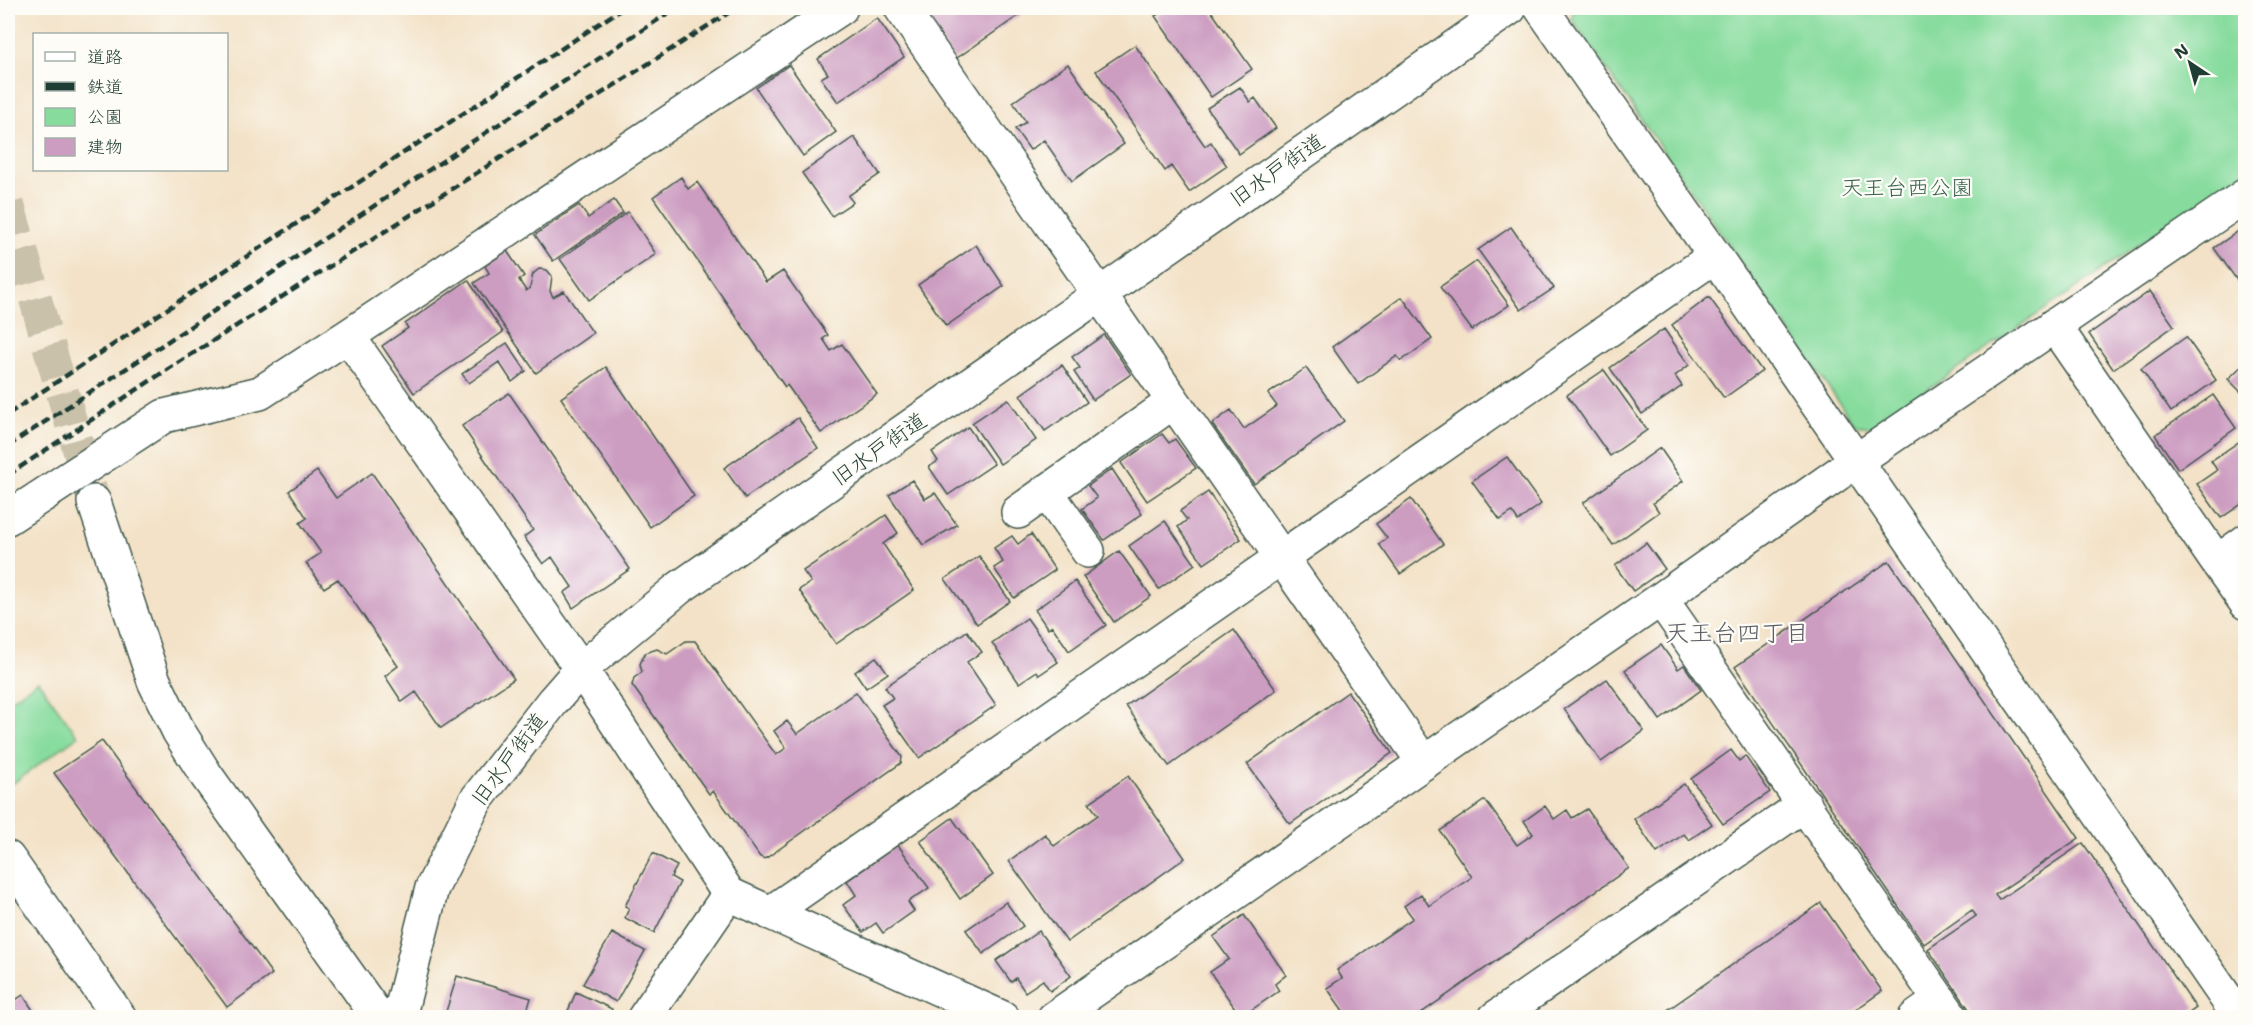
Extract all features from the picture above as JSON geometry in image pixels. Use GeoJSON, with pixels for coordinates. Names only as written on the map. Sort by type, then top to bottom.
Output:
{"type":"FeatureCollection","features":[{"type":"Feature","properties":{"kind":"street"},"geometry":{"type":"LineString","coordinates":[[8,518],[164,416],[260,393],[841,8]]}},
{"type":"Feature","properties":{"kind":"street"},"geometry":{"type":"LineString","coordinates":[[902,8],[1424,763]]}},
{"type":"Feature","properties":{"kind":"street","name":"旧水戸街道"},"geometry":{"type":"LineString","coordinates":[[399,1017],[432,888],[476,800],[581,669],[679,588],[1510,8]]}},
{"type":"Feature","properties":{"kind":"street"},"geometry":{"type":"LineString","coordinates":[[1541,8],[1715,256],[2240,1017]]}},
{"type":"Feature","properties":{"kind":"street"},"geometry":{"type":"LineString","coordinates":[[1056,1017],[2054,325],[2246,195]]}},
{"type":"Feature","properties":{"kind":"street"},"geometry":{"type":"LineString","coordinates":[[770,914],[1715,256]]}},
{"type":"Feature","properties":{"kind":"street"},"geometry":{"type":"LineString","coordinates":[[2054,325],[2246,603]]}},
{"type":"Feature","properties":{"kind":"street"},"geometry":{"type":"LineString","coordinates":[[348,336],[581,669],[729,894],[1003,1017]]}},
{"type":"Feature","properties":{"kind":"street"},"geometry":{"type":"LineString","coordinates":[[1018,512],[1173,402]]}},
{"type":"Feature","properties":{"kind":"street"},"geometry":{"type":"LineString","coordinates":[[1046,492],[1088,551]]}},
{"type":"Feature","properties":{"kind":"street"},"geometry":{"type":"LineString","coordinates":[[94,502],[154,681],[179,732],[206,775],[379,1017]]}},
{"type":"Feature","properties":{"kind":"street"},"geometry":{"type":"LineString","coordinates":[[2217,562],[2246,541]]}},
{"type":"Feature","properties":{"kind":"street"},"geometry":{"type":"LineString","coordinates":[[1661,599],[1805,804],[1936,1012]]}},
{"type":"Feature","properties":{"kind":"street"},"geometry":{"type":"LineString","coordinates":[[1495,1017],[1805,804]]}},
{"type":"Feature","properties":{"kind":"street"},"geometry":{"type":"LineString","coordinates":[[8,858],[120,1017]]}},
{"type":"Feature","properties":{"kind":"street"},"geometry":{"type":"LineString","coordinates":[[644,1017],[729,894]]}},
{"type":"Feature","properties":{"kind":"green space","name":"天王台西公園"},"geometry":{"type":"Polygon","coordinates":[[[1574,8],[2245,8],[2245,172],[1872,428],[1854,424],[1572,20],[1574,8]]]}},
{"type":"Feature","properties":{"kind":"green space"},"geometry":{"type":"Polygon","coordinates":[[[38,681],[78,736],[8,787],[8,702],[38,681]]]}},
{"type":"Feature","properties":{"kind":"building"},"geometry":{"type":"Polygon","coordinates":[[[918,8],[1030,8],[954,60],[918,8]]]}},
{"type":"Feature","properties":{"kind":"building"},"geometry":{"type":"Polygon","coordinates":[[[1168,8],[1209,8],[1252,69],[1211,97],[1155,16],[1168,8]]]}},
{"type":"Feature","properties":{"kind":"building"},"geometry":{"type":"Polygon","coordinates":[[[877,18],[904,57],[838,102],[821,78],[828,74],[818,59],[877,18]]]}},
{"type":"Feature","properties":{"kind":"building"},"geometry":{"type":"Polygon","coordinates":[[[1135,45],[1205,146],[1211,142],[1227,166],[1189,192],[1171,166],[1165,171],[1096,71],[1135,45]]]}},
{"type":"Feature","properties":{"kind":"building"},"geometry":{"type":"Polygon","coordinates":[[[1068,64],[1124,144],[1072,181],[1044,140],[1030,150],[1015,129],[1026,122],[1013,102],[1068,64]]]}},
{"type":"Feature","properties":{"kind":"building"},"geometry":{"type":"Polygon","coordinates":[[[789,65],[836,132],[803,156],[756,88],[789,65]]]}},
{"type":"Feature","properties":{"kind":"building"},"geometry":{"type":"Polygon","coordinates":[[[1240,87],[1250,102],[1255,98],[1276,128],[1239,154],[1207,108],[1240,87]]]}},
{"type":"Feature","properties":{"kind":"building"},"geometry":{"type":"Polygon","coordinates":[[[854,137],[880,174],[848,196],[853,202],[832,216],[802,173],[854,137]]]}},
{"type":"Feature","properties":{"kind":"building"},"geometry":{"type":"Polygon","coordinates":[[[681,177],[688,189],[697,182],[766,282],[783,271],[828,335],[823,339],[831,351],[842,344],[877,394],[821,433],[787,385],[785,387],[653,197],[681,177]]]}},
{"type":"Feature","properties":{"kind":"building"},"geometry":{"type":"Polygon","coordinates":[[[614,200],[623,213],[553,261],[535,235],[579,205],[588,218],[614,200]]]}},
{"type":"Feature","properties":{"kind":"building"},"geometry":{"type":"Polygon","coordinates":[[[628,212],[656,254],[589,300],[560,259],[628,212]]]}},
{"type":"Feature","properties":{"kind":"building"},"geometry":{"type":"Polygon","coordinates":[[[2246,226],[2246,293],[2214,248],[2246,226]]]}},
{"type":"Feature","properties":{"kind":"building"},"geometry":{"type":"Polygon","coordinates":[[[1511,227],[1554,288],[1521,310],[1478,250],[1511,227]]]}},
{"type":"Feature","properties":{"kind":"building"},"geometry":{"type":"Polygon","coordinates":[[[976,245],[1004,286],[946,326],[918,285],[976,245]]]}},
{"type":"Feature","properties":{"kind":"building"},"geometry":{"type":"Polygon","coordinates":[[[507,251],[524,276],[519,280],[526,291],[530,288],[533,274],[539,269],[547,270],[552,276],[550,291],[553,297],[564,291],[593,333],[536,373],[474,283],[489,273],[485,266],[507,251]]]}},
{"type":"Feature","properties":{"kind":"building"},"geometry":{"type":"Polygon","coordinates":[[[1477,261],[1509,305],[1472,330],[1440,287],[1477,261]]]}},
{"type":"Feature","properties":{"kind":"building"},"geometry":{"type":"Polygon","coordinates":[[[468,280],[503,332],[414,393],[382,346],[408,328],[405,324],[468,280]]]}},
{"type":"Feature","properties":{"kind":"building"},"geometry":{"type":"Polygon","coordinates":[[[2150,291],[2174,326],[2113,369],[2089,334],[2150,291]]]}},
{"type":"Feature","properties":{"kind":"building"},"geometry":{"type":"Polygon","coordinates":[[[1402,297],[1432,339],[1401,361],[1397,356],[1358,384],[1332,347],[1402,297]]]}},
{"type":"Feature","properties":{"kind":"building"},"geometry":{"type":"Polygon","coordinates":[[[1709,297],[1762,371],[1724,398],[1672,325],[1709,297]]]}},
{"type":"Feature","properties":{"kind":"building"},"geometry":{"type":"Polygon","coordinates":[[[1664,329],[1689,365],[1675,376],[1682,386],[1642,414],[1610,368],[1664,329]]]}},
{"type":"Feature","properties":{"kind":"building"},"geometry":{"type":"Polygon","coordinates":[[[1104,335],[1131,374],[1093,400],[1074,372],[1080,368],[1072,357],[1104,335]]]}},
{"type":"Feature","properties":{"kind":"building"},"geometry":{"type":"Polygon","coordinates":[[[2186,337],[2216,380],[2171,412],[2141,369],[2186,337]]]}},
{"type":"Feature","properties":{"kind":"building"},"geometry":{"type":"Polygon","coordinates":[[[507,343],[526,371],[512,382],[499,362],[469,383],[462,374],[507,343]]]}},
{"type":"Feature","properties":{"kind":"building"},"geometry":{"type":"Polygon","coordinates":[[[2246,362],[2246,397],[2228,379],[2246,362]]]}},
{"type":"Feature","properties":{"kind":"building"},"geometry":{"type":"Polygon","coordinates":[[[1062,365],[1087,402],[1045,431],[1020,395],[1062,365]]]}},
{"type":"Feature","properties":{"kind":"building"},"geometry":{"type":"Polygon","coordinates":[[[606,367],[694,496],[650,527],[561,398],[606,367]]]}},
{"type":"Feature","properties":{"kind":"building"},"geometry":{"type":"Polygon","coordinates":[[[1306,368],[1344,421],[1254,484],[1212,424],[1231,410],[1244,429],[1277,406],[1268,394],[1306,368]]]}},
{"type":"Feature","properties":{"kind":"building"},"geometry":{"type":"Polygon","coordinates":[[[1604,370],[1647,430],[1610,456],[1567,395],[1604,370]]]}},
{"type":"Feature","properties":{"kind":"building"},"geometry":{"type":"Polygon","coordinates":[[[509,393],[630,569],[573,608],[564,593],[572,587],[552,557],[543,564],[524,537],[533,530],[462,426],[509,393]]]}},
{"type":"Feature","properties":{"kind":"building"},"geometry":{"type":"Polygon","coordinates":[[[2213,395],[2236,428],[2178,469],[2155,435],[2213,395]]]}},
{"type":"Feature","properties":{"kind":"building"},"geometry":{"type":"Polygon","coordinates":[[[1008,399],[1036,440],[1000,464],[972,423],[1008,399]]]}},
{"type":"Feature","properties":{"kind":"building"},"geometry":{"type":"Polygon","coordinates":[[[798,418],[818,448],[745,498],[724,468],[798,418]]]}},
{"type":"Feature","properties":{"kind":"building"},"geometry":{"type":"Polygon","coordinates":[[[968,427],[994,464],[948,495],[929,467],[938,461],[932,452],[968,427]]]}},
{"type":"Feature","properties":{"kind":"building"},"geometry":{"type":"Polygon","coordinates":[[[1162,434],[1169,443],[1175,439],[1196,468],[1147,501],[1121,463],[1162,434]]]}},
{"type":"Feature","properties":{"kind":"building"},"geometry":{"type":"Polygon","coordinates":[[[2246,437],[2246,501],[2221,518],[2197,484],[2217,470],[2211,461],[2246,437]]]}},
{"type":"Feature","properties":{"kind":"building"},"geometry":{"type":"Polygon","coordinates":[[[1660,448],[1683,481],[1653,503],[1659,512],[1613,545],[1583,503],[1660,448]]]}},
{"type":"Feature","properties":{"kind":"building"},"geometry":{"type":"Polygon","coordinates":[[[1507,457],[1541,504],[1518,521],[1512,512],[1500,520],[1472,481],[1507,457]]]}},
{"type":"Feature","properties":{"kind":"building"},"geometry":{"type":"Polygon","coordinates":[[[1112,469],[1142,514],[1104,540],[1082,509],[1097,498],[1088,486],[1112,469]]]}},
{"type":"Feature","properties":{"kind":"building"},"geometry":{"type":"Polygon","coordinates":[[[317,471],[336,498],[372,473],[514,679],[441,728],[416,692],[402,702],[385,676],[398,666],[338,579],[324,588],[306,563],[321,553],[300,523],[307,518],[289,491],[317,471]]]}},
{"type":"Feature","properties":{"kind":"building"},"geometry":{"type":"Polygon","coordinates":[[[912,480],[925,499],[935,493],[957,525],[923,545],[889,495],[912,480]]]}},
{"type":"Feature","properties":{"kind":"building"},"geometry":{"type":"Polygon","coordinates":[[[1208,492],[1241,539],[1204,564],[1178,527],[1187,520],[1180,511],[1208,492]]]}},
{"type":"Feature","properties":{"kind":"building"},"geometry":{"type":"Polygon","coordinates":[[[1411,499],[1443,544],[1400,574],[1379,544],[1387,538],[1376,524],[1411,499]]]}},
{"type":"Feature","properties":{"kind":"building"},"geometry":{"type":"Polygon","coordinates":[[[886,515],[898,533],[883,544],[914,590],[836,644],[799,590],[811,582],[803,571],[886,515]]]}},
{"type":"Feature","properties":{"kind":"building"},"geometry":{"type":"Polygon","coordinates":[[[1165,521],[1195,564],[1159,589],[1129,546],[1165,521]]]}},
{"type":"Feature","properties":{"kind":"building"},"geometry":{"type":"Polygon","coordinates":[[[1031,534],[1055,570],[1014,598],[994,568],[1003,562],[994,548],[1012,536],[1018,544],[1031,534]]]}},
{"type":"Feature","properties":{"kind":"building"},"geometry":{"type":"Polygon","coordinates":[[[1646,543],[1665,569],[1633,591],[1615,566],[1646,543]]]}},
{"type":"Feature","properties":{"kind":"building"},"geometry":{"type":"Polygon","coordinates":[[[1119,551],[1151,596],[1114,622],[1083,577],[1119,551]]]}},
{"type":"Feature","properties":{"kind":"building"},"geometry":{"type":"Polygon","coordinates":[[[979,556],[1010,601],[977,624],[945,579],[979,556]]]}},
{"type":"Feature","properties":{"kind":"building"},"geometry":{"type":"Polygon","coordinates":[[[1889,561],[2079,838],[1995,895],[1999,900],[2083,843],[2196,1008],[2182,1018],[1975,1018],[1928,949],[1976,916],[1972,910],[1924,944],[1735,667],[1889,561]]]}},
{"type":"Feature","properties":{"kind":"building"},"geometry":{"type":"Polygon","coordinates":[[[1075,581],[1106,625],[1069,651],[1052,626],[1048,629],[1035,610],[1075,581]]]}},
{"type":"Feature","properties":{"kind":"building"},"geometry":{"type":"Polygon","coordinates":[[[1027,618],[1058,662],[1039,675],[1037,671],[1019,683],[992,643],[1027,618]]]}},
{"type":"Feature","properties":{"kind":"building"},"geometry":{"type":"Polygon","coordinates":[[[1234,630],[1276,690],[1169,766],[1126,706],[1234,630]]]}},
{"type":"Feature","properties":{"kind":"building"},"geometry":{"type":"Polygon","coordinates":[[[967,631],[982,652],[967,662],[996,705],[919,758],[882,705],[893,698],[885,687],[967,631]]]}},
{"type":"Feature","properties":{"kind":"building"},"geometry":{"type":"Polygon","coordinates":[[[686,641],[695,641],[776,755],[786,748],[774,731],[787,721],[797,734],[856,692],[902,757],[901,763],[765,859],[760,857],[713,791],[709,794],[632,685],[634,678],[642,672],[640,664],[645,653],[657,649],[667,654],[686,641]]]}},
{"type":"Feature","properties":{"kind":"building"},"geometry":{"type":"Polygon","coordinates":[[[1661,645],[1678,669],[1684,665],[1701,690],[1660,720],[1625,670],[1661,645]]]}},
{"type":"Feature","properties":{"kind":"building"},"geometry":{"type":"Polygon","coordinates":[[[876,657],[888,673],[866,688],[855,672],[876,657]]]}},
{"type":"Feature","properties":{"kind":"building"},"geometry":{"type":"Polygon","coordinates":[[[1607,679],[1644,731],[1601,762],[1564,709],[1607,679]]]}},
{"type":"Feature","properties":{"kind":"building"},"geometry":{"type":"Polygon","coordinates":[[[1348,692],[1392,753],[1290,824],[1247,764],[1348,692]]]}},
{"type":"Feature","properties":{"kind":"building"},"geometry":{"type":"Polygon","coordinates":[[[102,741],[272,974],[227,1007],[54,773],[102,741]]]}},
{"type":"Feature","properties":{"kind":"building"},"geometry":{"type":"Polygon","coordinates":[[[1731,750],[1739,761],[1745,756],[1770,792],[1723,824],[1691,779],[1731,750]]]}},
{"type":"Feature","properties":{"kind":"building"},"geometry":{"type":"Polygon","coordinates":[[[1128,776],[1185,858],[1067,942],[1009,861],[1045,834],[1054,846],[1098,815],[1089,803],[1128,776]]]}},
{"type":"Feature","properties":{"kind":"building"},"geometry":{"type":"Polygon","coordinates":[[[1684,784],[1712,824],[1689,840],[1684,834],[1657,853],[1634,819],[1684,784]]]}},
{"type":"Feature","properties":{"kind":"building"},"geometry":{"type":"Polygon","coordinates":[[[1485,800],[1517,845],[1533,834],[1524,821],[1545,806],[1554,819],[1567,810],[1572,818],[1587,809],[1629,868],[1414,1018],[1348,1018],[1327,988],[1342,978],[1337,970],[1413,918],[1404,906],[1421,894],[1429,906],[1472,877],[1440,831],[1485,800]]]}},
{"type":"Feature","properties":{"kind":"building"},"geometry":{"type":"Polygon","coordinates":[[[952,818],[993,875],[960,899],[920,841],[952,818]]]}},
{"type":"Feature","properties":{"kind":"building"},"geometry":{"type":"Polygon","coordinates":[[[898,845],[929,888],[908,902],[914,911],[883,933],[876,923],[863,932],[843,905],[856,895],[847,881],[898,845]]]}},
{"type":"Feature","properties":{"kind":"building"},"geometry":{"type":"Polygon","coordinates":[[[653,853],[677,866],[671,877],[680,882],[654,933],[625,918],[629,908],[625,906],[653,853]]]}},
{"type":"Feature","properties":{"kind":"building"},"geometry":{"type":"Polygon","coordinates":[[[1006,902],[1023,926],[983,954],[966,930],[1006,902]]]}},
{"type":"Feature","properties":{"kind":"building"},"geometry":{"type":"Polygon","coordinates":[[[1821,903],[1882,991],[1844,1018],[1656,1018],[1821,903]]]}},
{"type":"Feature","properties":{"kind":"building"},"geometry":{"type":"Polygon","coordinates":[[[1244,915],[1286,975],[1275,984],[1279,991],[1241,1017],[1210,972],[1229,959],[1213,937],[1244,915]]]}},
{"type":"Feature","properties":{"kind":"building"},"geometry":{"type":"Polygon","coordinates":[[[1039,931],[1071,976],[1050,991],[1043,980],[1025,992],[1016,978],[1011,982],[996,961],[1039,931]]]}},
{"type":"Feature","properties":{"kind":"building"},"geometry":{"type":"Polygon","coordinates":[[[612,933],[645,951],[616,1002],[583,984],[612,933]]]}},
{"type":"Feature","properties":{"kind":"building"},"geometry":{"type":"Polygon","coordinates":[[[457,976],[531,998],[525,1018],[444,1018],[457,976]]]}},
{"type":"Feature","properties":{"kind":"building"},"geometry":{"type":"Polygon","coordinates":[[[576,992],[612,1009],[608,1018],[565,1018],[576,992]]]}},
{"type":"Feature","properties":{"kind":"building"},"geometry":{"type":"Polygon","coordinates":[[[23,995],[38,1018],[8,1018],[8,1005],[23,995]]]}},
{"type":"Feature","properties":{"kind":"tunnel"},"geometry":{"type":"LineString","coordinates":[[8,204],[94,502]]}},
{"type":"Feature","properties":{"kind":"railway"},"geometry":{"type":"LineString","coordinates":[[8,414],[623,8]]}},
{"type":"Feature","properties":{"kind":"railway"},"geometry":{"type":"LineString","coordinates":[[8,446],[676,8]]}},
{"type":"Feature","properties":{"kind":"railway"},"geometry":{"type":"LineString","coordinates":[[8,475],[159,375],[736,8]]}},
{"type":"Feature","properties":{"kind":"district","name":"天王台四丁目"},"geometry":{"type":"Point","coordinates":[1737,633]}}]}
